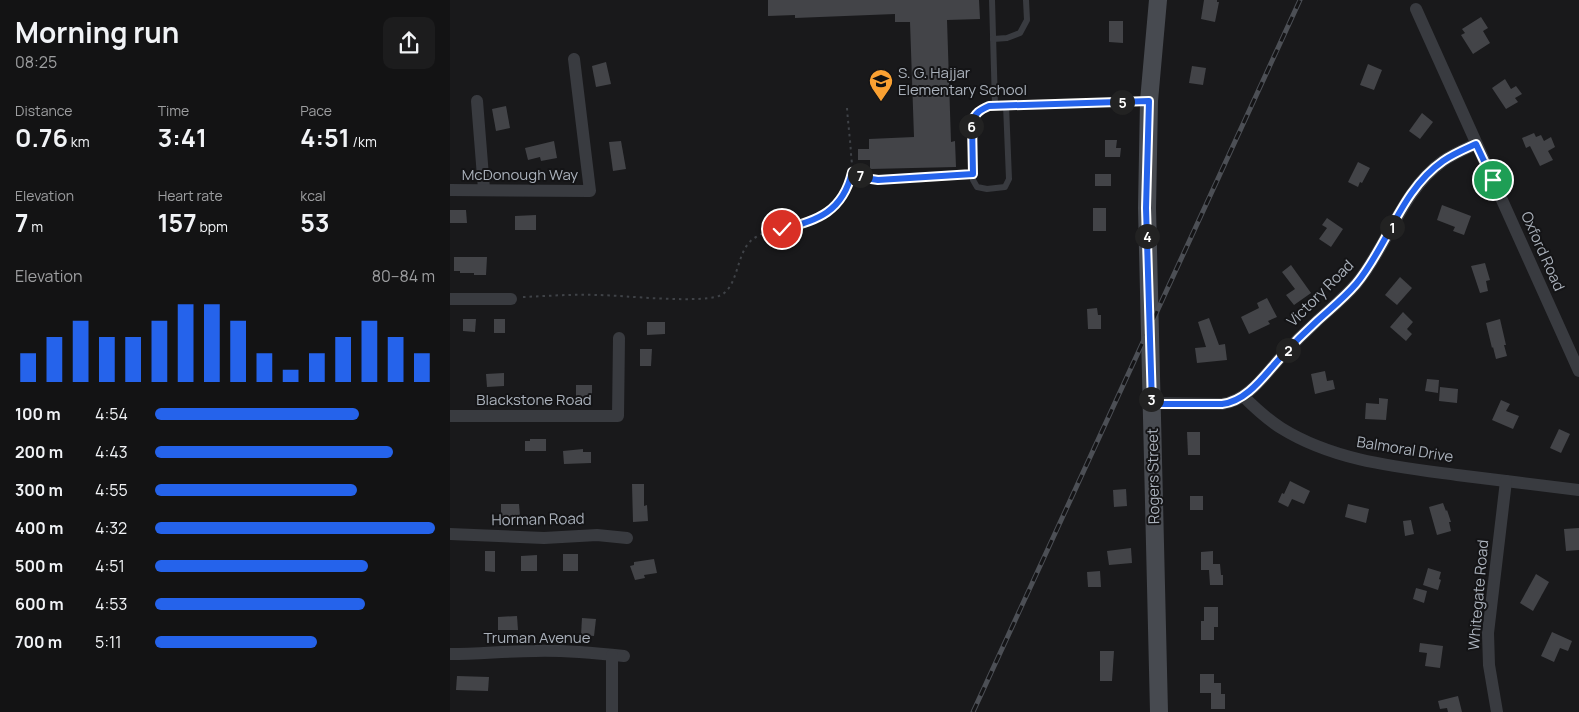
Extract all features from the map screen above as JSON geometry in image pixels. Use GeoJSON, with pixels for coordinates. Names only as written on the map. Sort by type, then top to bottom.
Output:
{"type":"FeatureCollection","features":[{"type":"Feature","properties":{"kind":"main road","name":"Rogers Street"},"geometry":{"type":"LineString","coordinates":[[1158,0],[1149,101],[1146,208],[1159,712]]}},
{"type":"Feature","properties":{"kind":"street","name":"Oxford Road"},"geometry":{"type":"LineString","coordinates":[[1416,9],[1579,370]]}},
{"type":"Feature","properties":{"kind":"street","name":"McDonough Way"},"geometry":{"type":"LineString","coordinates":[[450,190],[590,190],[574,59]]}},
{"type":"Feature","properties":{"kind":"street"},"geometry":{"type":"LineString","coordinates":[[477,101],[484,189]]}},
{"type":"Feature","properties":{"kind":"street","name":"Victory Road"},"geometry":{"type":"LineString","coordinates":[[1152,404],[1222,404],[1230,403],[1243,396],[1355,285],[1376,256],[1409,197],[1429,173],[1454,154],[1476,144]]}},
{"type":"Feature","properties":{"kind":"street"},"geometry":{"type":"LineString","coordinates":[[450,299],[511,299]]}},
{"type":"Feature","properties":{"kind":"street","name":"Blackstone Road"},"geometry":{"type":"LineString","coordinates":[[450,416],[618,416],[619,338]]}},
{"type":"Feature","properties":{"kind":"street","name":"Balmoral Drive"},"geometry":{"type":"LineString","coordinates":[[1243,396],[1281,428],[1330,451],[1388,466],[1579,490]]}},
{"type":"Feature","properties":{"kind":"street","name":"Whitegate Road"},"geometry":{"type":"LineString","coordinates":[[1497,712],[1489,665],[1488,633],[1506,480]]}},
{"type":"Feature","properties":{"kind":"street","name":"Horman Road"},"geometry":{"type":"LineString","coordinates":[[450,534],[544,538],[597,535],[627,538]]}},
{"type":"Feature","properties":{"kind":"street","name":"Truman Avenue"},"geometry":{"type":"LineString","coordinates":[[450,654],[537,651],[618,655],[612,712]]}},
{"type":"Feature","properties":{"kind":"lane"},"geometry":{"type":"LineString","coordinates":[[992,0],[996,106]]}},
{"type":"Feature","properties":{"kind":"lane"},"geometry":{"type":"LineString","coordinates":[[993,39],[1007,38],[1020,33],[1027,20],[1026,0]]}},
{"type":"Feature","properties":{"kind":"lane"},"geometry":{"type":"LineString","coordinates":[[1006,105],[1010,175],[1008,183],[1001,188],[981,189],[974,183],[972,122],[978,112],[989,106],[1006,105],[1149,101]]}},
{"type":"Feature","properties":{"kind":"path"},"geometry":{"type":"LineString","coordinates":[[511,299],[518,297],[594,295],[708,298],[722,294],[728,289],[744,250],[754,238],[769,231],[812,222],[833,208],[846,192],[852,172],[847,108]]}},
{"type":"Feature","properties":{"kind":"path"},"geometry":{"type":"LineString","coordinates":[[852,172],[865,178],[878,180],[973,174]]}},
{"type":"Feature","properties":{"kind":"building"},"geometry":{"type":"Polygon","coordinates":[[[768,0],[979,0],[980,19],[947,20],[951,142],[955,141],[956,167],[870,169],[870,160],[858,160],[858,149],[869,149],[869,139],[914,137],[910,22],[895,22],[895,14],[795,18],[795,15],[768,16],[768,0]]]}},
{"type":"Feature","properties":{"kind":"building"},"geometry":{"type":"Polygon","coordinates":[[[1204,0],[1217,0],[1219,2],[1215,22],[1201,19],[1204,0]]]}},
{"type":"Feature","properties":{"kind":"building"},"geometry":{"type":"Polygon","coordinates":[[[1481,17],[1488,28],[1483,31],[1490,43],[1473,54],[1461,35],[1465,33],[1462,29],[1481,17]]]}},
{"type":"Feature","properties":{"kind":"building"},"geometry":{"type":"Polygon","coordinates":[[[1109,21],[1123,21],[1123,43],[1109,42],[1109,21]]]}},
{"type":"Feature","properties":{"kind":"building"},"geometry":{"type":"Polygon","coordinates":[[[606,62],[611,84],[596,87],[592,66],[606,62]]]}},
{"type":"Feature","properties":{"kind":"building"},"geometry":{"type":"Polygon","coordinates":[[[1368,64],[1382,70],[1374,90],[1360,85],[1368,64]]]}},
{"type":"Feature","properties":{"kind":"building"},"geometry":{"type":"Polygon","coordinates":[[[1192,66],[1206,68],[1203,85],[1189,83],[1192,66]]]}},
{"type":"Feature","properties":{"kind":"building"},"geometry":{"type":"Polygon","coordinates":[[[1505,79],[1511,89],[1516,86],[1522,94],[1515,98],[1518,102],[1506,109],[1492,88],[1505,79]]]}},
{"type":"Feature","properties":{"kind":"building"},"geometry":{"type":"Polygon","coordinates":[[[506,106],[510,128],[496,131],[492,109],[506,106]]]}},
{"type":"Feature","properties":{"kind":"building"},"geometry":{"type":"Polygon","coordinates":[[[1422,113],[1433,122],[1420,139],[1409,131],[1422,113]]]}},
{"type":"Feature","properties":{"kind":"building"},"geometry":{"type":"Polygon","coordinates":[[[1534,133],[1536,137],[1541,135],[1544,141],[1551,137],[1555,147],[1548,151],[1553,160],[1540,166],[1530,146],[1526,148],[1522,138],[1534,133]]]}},
{"type":"Feature","properties":{"kind":"building"},"geometry":{"type":"Polygon","coordinates":[[[1105,140],[1117,140],[1116,148],[1121,148],[1120,157],[1105,157],[1105,140]]]}},
{"type":"Feature","properties":{"kind":"building"},"geometry":{"type":"Polygon","coordinates":[[[554,141],[557,158],[541,161],[540,157],[528,160],[525,148],[554,141]]]}},
{"type":"Feature","properties":{"kind":"building"},"geometry":{"type":"Polygon","coordinates":[[[621,141],[626,169],[613,171],[609,142],[621,141]]]}},
{"type":"Feature","properties":{"kind":"building"},"geometry":{"type":"Polygon","coordinates":[[[1358,162],[1370,168],[1358,187],[1348,182],[1358,162]]]}},
{"type":"Feature","properties":{"kind":"building"},"geometry":{"type":"Polygon","coordinates":[[[1095,174],[1111,174],[1111,186],[1095,186],[1095,174]]]}},
{"type":"Feature","properties":{"kind":"building"},"geometry":{"type":"Polygon","coordinates":[[[1442,205],[1471,216],[1464,235],[1453,231],[1455,227],[1437,220],[1442,205]]]}},
{"type":"Feature","properties":{"kind":"building"},"geometry":{"type":"Polygon","coordinates":[[[1093,208],[1106,208],[1106,231],[1093,231],[1093,208]]]}},
{"type":"Feature","properties":{"kind":"building"},"geometry":{"type":"Polygon","coordinates":[[[450,210],[466,210],[467,223],[450,223],[450,210]]]}},
{"type":"Feature","properties":{"kind":"building"},"geometry":{"type":"Polygon","coordinates":[[[536,215],[536,230],[515,230],[515,216],[536,215]]]}},
{"type":"Feature","properties":{"kind":"building"},"geometry":{"type":"Polygon","coordinates":[[[1327,218],[1343,229],[1331,247],[1319,239],[1327,228],[1322,225],[1327,218]]]}},
{"type":"Feature","properties":{"kind":"building"},"geometry":{"type":"Polygon","coordinates":[[[454,257],[487,257],[486,275],[454,271],[454,257]]]}},
{"type":"Feature","properties":{"kind":"building"},"geometry":{"type":"Polygon","coordinates":[[[1485,263],[1490,280],[1486,281],[1488,291],[1480,293],[1471,266],[1485,263]]]}},
{"type":"Feature","properties":{"kind":"building"},"geometry":{"type":"Polygon","coordinates":[[[1291,265],[1311,293],[1294,305],[1286,295],[1295,289],[1282,272],[1291,265]]]}},
{"type":"Feature","properties":{"kind":"building"},"geometry":{"type":"Polygon","coordinates":[[[1400,277],[1412,288],[1397,305],[1385,295],[1400,277]]]}},
{"type":"Feature","properties":{"kind":"building"},"geometry":{"type":"Polygon","coordinates":[[[1267,298],[1277,317],[1268,321],[1270,324],[1249,334],[1241,317],[1259,308],[1257,303],[1267,298]]]}},
{"type":"Feature","properties":{"kind":"building"},"geometry":{"type":"Polygon","coordinates":[[[1097,308],[1098,315],[1101,315],[1101,329],[1088,329],[1087,309],[1097,308]]]}},
{"type":"Feature","properties":{"kind":"building"},"geometry":{"type":"Polygon","coordinates":[[[1403,312],[1413,322],[1407,329],[1412,334],[1406,341],[1390,327],[1403,312]]]}},
{"type":"Feature","properties":{"kind":"building"},"geometry":{"type":"Polygon","coordinates":[[[1209,318],[1219,345],[1225,344],[1227,360],[1197,363],[1195,348],[1206,347],[1198,322],[1209,318]]]}},
{"type":"Feature","properties":{"kind":"building"},"geometry":{"type":"Polygon","coordinates":[[[463,319],[476,319],[475,332],[463,331],[463,319]]]}},
{"type":"Feature","properties":{"kind":"building"},"geometry":{"type":"Polygon","coordinates":[[[494,319],[505,319],[505,333],[494,333],[494,319]]]}},
{"type":"Feature","properties":{"kind":"building"},"geometry":{"type":"Polygon","coordinates":[[[1500,319],[1507,356],[1496,359],[1486,323],[1500,319]]]}},
{"type":"Feature","properties":{"kind":"building"},"geometry":{"type":"Polygon","coordinates":[[[647,322],[665,322],[665,334],[647,335],[647,322]]]}},
{"type":"Feature","properties":{"kind":"building"},"geometry":{"type":"Polygon","coordinates":[[[640,349],[652,349],[651,366],[640,366],[640,349]]]}},
{"type":"Feature","properties":{"kind":"building"},"geometry":{"type":"Polygon","coordinates":[[[1325,371],[1327,381],[1333,380],[1335,389],[1315,394],[1311,374],[1325,371]]]}},
{"type":"Feature","properties":{"kind":"building"},"geometry":{"type":"Polygon","coordinates":[[[504,373],[504,386],[487,387],[486,374],[504,373]]]}},
{"type":"Feature","properties":{"kind":"building"},"geometry":{"type":"Polygon","coordinates":[[[1427,379],[1439,380],[1438,393],[1425,391],[1427,379]]]}},
{"type":"Feature","properties":{"kind":"building"},"geometry":{"type":"Polygon","coordinates":[[[576,385],[592,385],[592,399],[576,398],[576,385]]]}},
{"type":"Feature","properties":{"kind":"building"},"geometry":{"type":"Polygon","coordinates":[[[1440,387],[1458,389],[1457,403],[1439,401],[1440,387]]]}},
{"type":"Feature","properties":{"kind":"building"},"geometry":{"type":"Polygon","coordinates":[[[1379,398],[1388,399],[1386,420],[1365,419],[1366,403],[1379,404],[1379,398]]]}},
{"type":"Feature","properties":{"kind":"building"},"geometry":{"type":"Polygon","coordinates":[[[1501,400],[1510,404],[1506,411],[1519,416],[1513,429],[1492,420],[1501,400]]]}},
{"type":"Feature","properties":{"kind":"building"},"geometry":{"type":"Polygon","coordinates":[[[1559,429],[1570,434],[1561,453],[1550,448],[1559,429]]]}},
{"type":"Feature","properties":{"kind":"building"},"geometry":{"type":"Polygon","coordinates":[[[1187,432],[1200,432],[1200,455],[1188,455],[1187,432]]]}},
{"type":"Feature","properties":{"kind":"building"},"geometry":{"type":"Polygon","coordinates":[[[530,439],[546,439],[546,451],[525,451],[525,441],[530,441],[530,439]]]}},
{"type":"Feature","properties":{"kind":"building"},"geometry":{"type":"Polygon","coordinates":[[[583,449],[583,452],[591,452],[591,463],[564,464],[563,451],[583,449]]]}},
{"type":"Feature","properties":{"kind":"building"},"geometry":{"type":"Polygon","coordinates":[[[1290,481],[1310,491],[1304,504],[1292,499],[1288,507],[1278,502],[1290,481]]]}},
{"type":"Feature","properties":{"kind":"building"},"geometry":{"type":"Polygon","coordinates":[[[632,484],[644,484],[644,506],[647,505],[648,521],[633,522],[632,484]]]}},
{"type":"Feature","properties":{"kind":"building"},"geometry":{"type":"Polygon","coordinates":[[[1126,489],[1127,506],[1114,507],[1113,490],[1126,489]]]}},
{"type":"Feature","properties":{"kind":"building"},"geometry":{"type":"Polygon","coordinates":[[[1190,496],[1203,496],[1203,510],[1190,510],[1190,496]]]}},
{"type":"Feature","properties":{"kind":"building"},"geometry":{"type":"Polygon","coordinates":[[[1443,503],[1451,522],[1449,522],[1451,531],[1437,535],[1429,507],[1443,503]]]}},
{"type":"Feature","properties":{"kind":"building"},"geometry":{"type":"Polygon","coordinates":[[[501,504],[519,504],[520,516],[501,516],[501,504]]]}},
{"type":"Feature","properties":{"kind":"building"},"geometry":{"type":"Polygon","coordinates":[[[1348,504],[1369,509],[1366,523],[1345,517],[1348,504]]]}},
{"type":"Feature","properties":{"kind":"building"},"geometry":{"type":"Polygon","coordinates":[[[1411,520],[1414,534],[1405,536],[1403,521],[1411,520]]]}},
{"type":"Feature","properties":{"kind":"building"},"geometry":{"type":"Polygon","coordinates":[[[1579,528],[1579,550],[1566,551],[1564,529],[1579,528]]]}},
{"type":"Feature","properties":{"kind":"building"},"geometry":{"type":"Polygon","coordinates":[[[1131,548],[1132,563],[1109,565],[1107,551],[1131,548]]]}},
{"type":"Feature","properties":{"kind":"building"},"geometry":{"type":"Polygon","coordinates":[[[485,551],[495,551],[495,572],[485,571],[485,551]]]}},
{"type":"Feature","properties":{"kind":"building"},"geometry":{"type":"Polygon","coordinates":[[[1213,551],[1213,564],[1220,564],[1223,585],[1210,585],[1209,570],[1201,570],[1201,552],[1213,551]]]}},
{"type":"Feature","properties":{"kind":"building"},"geometry":{"type":"Polygon","coordinates":[[[563,554],[578,554],[578,571],[563,571],[563,554]]]}},
{"type":"Feature","properties":{"kind":"building"},"geometry":{"type":"Polygon","coordinates":[[[537,555],[537,571],[521,571],[521,556],[537,555]]]}},
{"type":"Feature","properties":{"kind":"building"},"geometry":{"type":"Polygon","coordinates":[[[654,559],[657,573],[644,575],[645,578],[635,580],[630,566],[634,565],[634,562],[654,559]]]}},
{"type":"Feature","properties":{"kind":"building"},"geometry":{"type":"Polygon","coordinates":[[[1428,568],[1441,572],[1438,590],[1423,585],[1428,568]]]}},
{"type":"Feature","properties":{"kind":"building"},"geometry":{"type":"Polygon","coordinates":[[[1100,571],[1101,587],[1088,587],[1087,572],[1100,571]]]}},
{"type":"Feature","properties":{"kind":"building"},"geometry":{"type":"Polygon","coordinates":[[[1536,574],[1549,582],[1533,611],[1520,603],[1536,574]]]}},
{"type":"Feature","properties":{"kind":"building"},"geometry":{"type":"Polygon","coordinates":[[[1416,588],[1427,591],[1424,603],[1413,599],[1416,588]]]}},
{"type":"Feature","properties":{"kind":"building"},"geometry":{"type":"Polygon","coordinates":[[[1204,607],[1218,607],[1218,627],[1214,627],[1214,640],[1201,640],[1201,621],[1204,621],[1204,607]]]}},
{"type":"Feature","properties":{"kind":"building"},"geometry":{"type":"Polygon","coordinates":[[[517,616],[518,630],[498,630],[498,617],[517,616]]]}},
{"type":"Feature","properties":{"kind":"building"},"geometry":{"type":"Polygon","coordinates":[[[582,618],[596,619],[594,636],[581,635],[582,618]]]}},
{"type":"Feature","properties":{"kind":"building"},"geometry":{"type":"Polygon","coordinates":[[[1552,632],[1572,641],[1568,651],[1560,648],[1554,662],[1541,656],[1552,632]]]}},
{"type":"Feature","properties":{"kind":"building"},"geometry":{"type":"Polygon","coordinates":[[[1420,643],[1443,646],[1440,668],[1425,666],[1427,653],[1419,652],[1420,643]]]}},
{"type":"Feature","properties":{"kind":"building"},"geometry":{"type":"Polygon","coordinates":[[[1100,651],[1114,651],[1112,681],[1100,681],[1100,651]]]}},
{"type":"Feature","properties":{"kind":"building"},"geometry":{"type":"Polygon","coordinates":[[[1200,674],[1214,674],[1214,683],[1221,683],[1221,694],[1225,694],[1225,709],[1211,709],[1211,693],[1200,693],[1200,674]]]}},
{"type":"Feature","properties":{"kind":"building"},"geometry":{"type":"Polygon","coordinates":[[[457,676],[489,677],[488,691],[456,690],[457,676]]]}},
{"type":"Feature","properties":{"kind":"building"},"geometry":{"type":"Polygon","coordinates":[[[1458,696],[1462,712],[1448,712],[1447,708],[1440,709],[1438,701],[1458,696]]]}},
{"type":"Feature","properties":{"kind":"railway"},"geometry":{"type":"LineString","coordinates":[[973,712],[1300,0]]}},
{"type":"Feature","properties":{"kind":"place","name":"S. G. Hajjar Elementary School"},"geometry":{"type":"Point","coordinates":[881,102]}},
{"type":"Feature","properties":{"kind":"route"},"geometry":{"type":"LineString","coordinates":[[782,229],[812,222],[833,208],[846,192],[852,172],[865,178],[878,180],[973,174],[972,122],[978,112],[989,106],[1149,101],[1146,208],[1152,404],[1222,404],[1237,400],[1250,390],[1355,285],[1376,256],[1409,197],[1429,173],[1442,162],[1476,144],[1493,180]]}}]}
